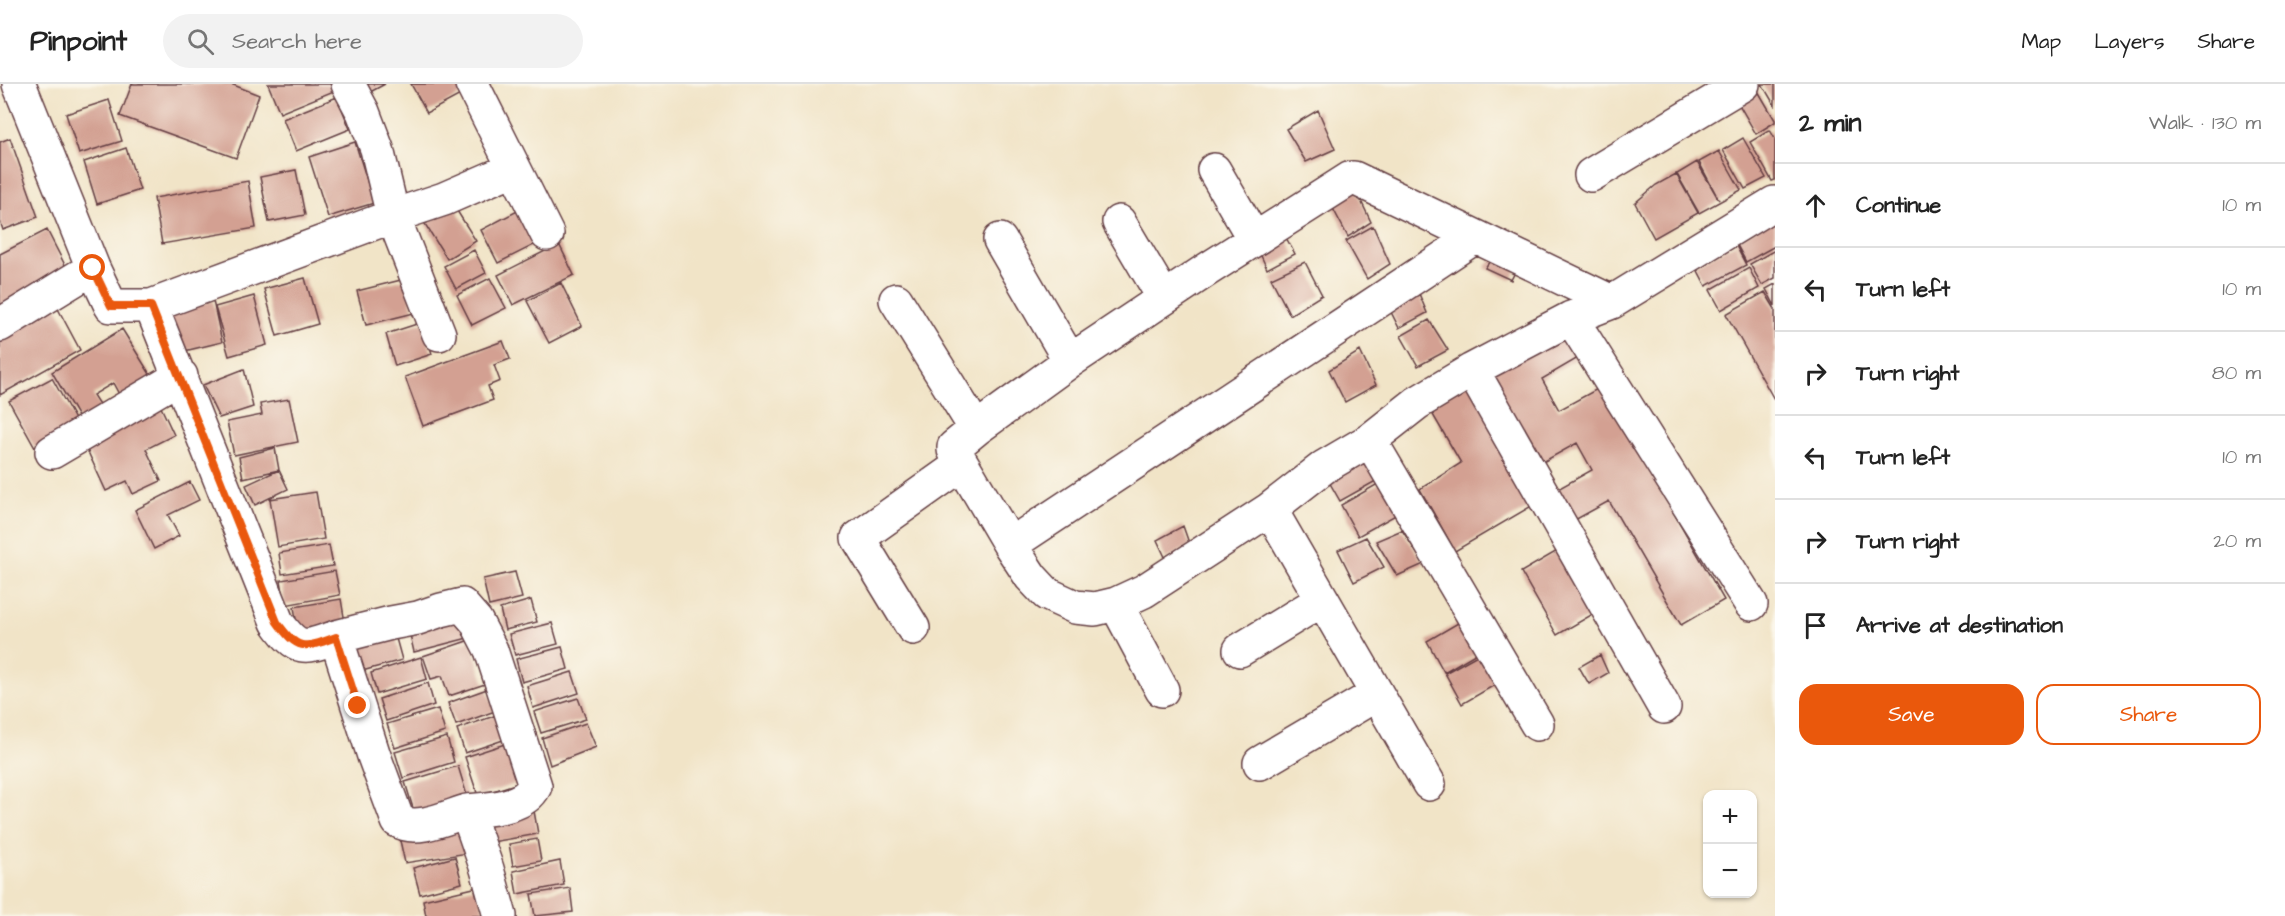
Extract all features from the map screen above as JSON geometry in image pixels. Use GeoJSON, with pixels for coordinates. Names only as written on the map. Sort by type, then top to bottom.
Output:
{"type":"FeatureCollection","features":[{"type":"Feature","properties":{"kind":"street"},"geometry":{"type":"LineString","coordinates":[[19,84],[93,268],[111,306],[151,306],[444,199],[513,169]]}},
{"type":"Feature","properties":{"kind":"street"},"geometry":{"type":"LineString","coordinates":[[348,84],[363,112],[377,149],[393,216],[439,334]]}},
{"type":"Feature","properties":{"kind":"street"},"geometry":{"type":"LineString","coordinates":[[472,84],[547,234]]}},
{"type":"Feature","properties":{"kind":"street"},"geometry":{"type":"LineString","coordinates":[[1591,175],[1743,84]]}},
{"type":"Feature","properties":{"kind":"street"},"geometry":{"type":"LineString","coordinates":[[1214,170],[1254,239]]}},
{"type":"Feature","properties":{"kind":"street"},"geometry":{"type":"LineString","coordinates":[[1612,302],[1354,178],[1348,179],[1070,361],[976,429],[954,447],[954,450],[1031,577],[1047,594],[1075,607],[1095,609],[1116,604],[1144,591],[1270,509],[1324,467],[1370,440],[1417,403],[1472,370],[1571,318],[1612,302],[1775,203]]}},
{"type":"Feature","properties":{"kind":"street"},"geometry":{"type":"LineString","coordinates":[[1119,222],[1164,298]]}},
{"type":"Feature","properties":{"kind":"street"},"geometry":{"type":"LineString","coordinates":[[1010,544],[1475,237]]}},
{"type":"Feature","properties":{"kind":"street"},"geometry":{"type":"LineString","coordinates":[[1000,240],[1070,361]]}},
{"type":"Feature","properties":{"kind":"street"},"geometry":{"type":"LineString","coordinates":[[0,325],[93,268]]}},
{"type":"Feature","properties":{"kind":"street"},"geometry":{"type":"LineString","coordinates":[[896,300],[976,429]]}},
{"type":"Feature","properties":{"kind":"street"},"geometry":{"type":"LineString","coordinates":[[151,306],[181,376],[258,577],[277,622],[289,639],[299,646],[312,646],[336,637],[462,605],[476,621],[490,650],[535,786],[530,796],[517,802],[467,812],[420,825],[404,824],[398,821],[374,756],[336,637]]}},
{"type":"Feature","properties":{"kind":"street"},"geometry":{"type":"LineString","coordinates":[[1571,318],[1750,604]]}},
{"type":"Feature","properties":{"kind":"street"},"geometry":{"type":"LineString","coordinates":[[1472,370],[1664,707]]}},
{"type":"Feature","properties":{"kind":"street"},"geometry":{"type":"LineString","coordinates":[[52,452],[181,376]]}},
{"type":"Feature","properties":{"kind":"street"},"geometry":{"type":"LineString","coordinates":[[1370,440],[1537,724]]}},
{"type":"Feature","properties":{"kind":"street"},"geometry":{"type":"LineString","coordinates":[[913,628],[858,538],[962,464]]}},
{"type":"Feature","properties":{"kind":"street"},"geometry":{"type":"LineString","coordinates":[[1270,509],[1429,784]]}},
{"type":"Feature","properties":{"kind":"street"},"geometry":{"type":"LineString","coordinates":[[1240,650],[1322,600]]}},
{"type":"Feature","properties":{"kind":"street"},"geometry":{"type":"LineString","coordinates":[[1116,604],[1162,690]]}},
{"type":"Feature","properties":{"kind":"street"},"geometry":{"type":"LineString","coordinates":[[1260,763],[1377,694]]}},
{"type":"Feature","properties":{"kind":"street"},"geometry":{"type":"LineString","coordinates":[[467,812],[487,869],[500,916]]}},
{"type":"Feature","properties":{"kind":"building"},"geometry":{"type":"Polygon","coordinates":[[[132,84],[231,84],[259,95],[236,158],[120,116],[132,84]]]}},
{"type":"Feature","properties":{"kind":"building"},"geometry":{"type":"Polygon","coordinates":[[[268,84],[330,84],[334,91],[280,113],[268,84]]]}},
{"type":"Feature","properties":{"kind":"building"},"geometry":{"type":"Polygon","coordinates":[[[354,84],[385,84],[361,97],[354,84]]]}},
{"type":"Feature","properties":{"kind":"building"},"geometry":{"type":"Polygon","coordinates":[[[411,84],[462,84],[466,92],[427,113],[411,84]]]}},
{"type":"Feature","properties":{"kind":"building"},"geometry":{"type":"Polygon","coordinates":[[[1754,84],[1775,120],[1756,134],[1733,94],[1754,84]]]}},
{"type":"Feature","properties":{"kind":"building"},"geometry":{"type":"Polygon","coordinates":[[[1762,84],[1775,84],[1775,106],[1762,84]]]}},
{"type":"Feature","properties":{"kind":"building"},"geometry":{"type":"Polygon","coordinates":[[[337,97],[350,129],[296,151],[283,119],[337,97]]]}},
{"type":"Feature","properties":{"kind":"building"},"geometry":{"type":"Polygon","coordinates":[[[109,100],[122,141],[79,154],[66,114],[109,100]]]}},
{"type":"Feature","properties":{"kind":"building"},"geometry":{"type":"Polygon","coordinates":[[[1318,110],[1335,149],[1306,162],[1286,129],[1318,110]]]}},
{"type":"Feature","properties":{"kind":"building"},"geometry":{"type":"Polygon","coordinates":[[[1770,130],[1775,139],[1775,180],[1772,181],[1750,142],[1770,130]]]}},
{"type":"Feature","properties":{"kind":"building"},"geometry":{"type":"Polygon","coordinates":[[[10,138],[38,217],[3,230],[0,221],[0,142],[10,138]]]}},
{"type":"Feature","properties":{"kind":"building"},"geometry":{"type":"Polygon","coordinates":[[[1743,138],[1766,178],[1745,189],[1723,150],[1743,138]]]}},
{"type":"Feature","properties":{"kind":"building"},"geometry":{"type":"Polygon","coordinates":[[[355,142],[374,203],[328,217],[309,157],[355,142]]]}},
{"type":"Feature","properties":{"kind":"building"},"geometry":{"type":"Polygon","coordinates":[[[126,148],[140,190],[97,204],[84,162],[126,148]]]}},
{"type":"Feature","properties":{"kind":"building"},"geometry":{"type":"Polygon","coordinates":[[[1719,151],[1741,190],[1699,213],[1677,174],[1697,162],[1719,200],[1699,162],[1719,151]]]}},
{"type":"Feature","properties":{"kind":"building"},"geometry":{"type":"Polygon","coordinates":[[[296,170],[305,215],[269,222],[260,177],[296,170]]]}},
{"type":"Feature","properties":{"kind":"building"},"geometry":{"type":"Polygon","coordinates":[[[1676,174],[1698,213],[1654,238],[1635,203],[1656,185],[1676,174]]]}},
{"type":"Feature","properties":{"kind":"building"},"geometry":{"type":"Polygon","coordinates":[[[248,181],[256,228],[162,244],[154,198],[248,181]]]}},
{"type":"Feature","properties":{"kind":"building"},"geometry":{"type":"Polygon","coordinates":[[[1353,184],[1371,222],[1348,237],[1327,197],[1353,184]]]}},
{"type":"Feature","properties":{"kind":"building"},"geometry":{"type":"Polygon","coordinates":[[[454,206],[476,241],[447,259],[425,224],[454,206]]]}},
{"type":"Feature","properties":{"kind":"building"},"geometry":{"type":"Polygon","coordinates":[[[525,207],[542,241],[498,263],[481,230],[525,207]]]}},
{"type":"Feature","properties":{"kind":"building"},"geometry":{"type":"Polygon","coordinates":[[[1775,219],[1775,246],[1746,262],[1735,241],[1775,219]]]}},
{"type":"Feature","properties":{"kind":"building"},"geometry":{"type":"Polygon","coordinates":[[[1279,225],[1295,254],[1267,269],[1254,240],[1279,225]]]}},
{"type":"Feature","properties":{"kind":"building"},"geometry":{"type":"Polygon","coordinates":[[[1373,226],[1390,264],[1367,279],[1346,241],[1373,226]]]}},
{"type":"Feature","properties":{"kind":"building"},"geometry":{"type":"Polygon","coordinates":[[[47,230],[70,275],[0,311],[0,254],[47,230]]]}},
{"type":"Feature","properties":{"kind":"building"},"geometry":{"type":"Polygon","coordinates":[[[559,244],[574,275],[513,305],[498,275],[559,244]]]}},
{"type":"Feature","properties":{"kind":"building"},"geometry":{"type":"Polygon","coordinates":[[[1735,244],[1746,265],[1706,286],[1695,265],[1735,244]]]}},
{"type":"Feature","properties":{"kind":"building"},"geometry":{"type":"Polygon","coordinates":[[[474,250],[486,273],[456,289],[444,266],[474,250]]]}},
{"type":"Feature","properties":{"kind":"building"},"geometry":{"type":"Polygon","coordinates":[[[1775,250],[1775,278],[1762,285],[1750,264],[1775,250]]]}},
{"type":"Feature","properties":{"kind":"building"},"geometry":{"type":"Polygon","coordinates":[[[1496,252],[1519,264],[1511,280],[1485,268],[1496,252]]]}},
{"type":"Feature","properties":{"kind":"building"},"geometry":{"type":"Polygon","coordinates":[[[1305,262],[1322,295],[1290,315],[1271,278],[1305,262]]]}},
{"type":"Feature","properties":{"kind":"building"},"geometry":{"type":"Polygon","coordinates":[[[1749,268],[1759,288],[1721,310],[1710,290],[1749,268]]]}},
{"type":"Feature","properties":{"kind":"building"},"geometry":{"type":"Polygon","coordinates":[[[305,278],[318,324],[277,336],[264,289],[305,278]]]}},
{"type":"Feature","properties":{"kind":"building"},"geometry":{"type":"Polygon","coordinates":[[[490,278],[506,308],[472,325],[457,295],[490,278]]]}},
{"type":"Feature","properties":{"kind":"building"},"geometry":{"type":"Polygon","coordinates":[[[405,279],[414,313],[366,325],[357,291],[405,279]]]}},
{"type":"Feature","properties":{"kind":"building"},"geometry":{"type":"Polygon","coordinates":[[[561,283],[582,326],[549,343],[527,301],[561,283]]]}},
{"type":"Feature","properties":{"kind":"building"},"geometry":{"type":"Polygon","coordinates":[[[1415,284],[1427,313],[1399,328],[1384,298],[1415,284]]]}},
{"type":"Feature","properties":{"kind":"building"},"geometry":{"type":"Polygon","coordinates":[[[1775,284],[1775,306],[1766,289],[1775,284]]]}},
{"type":"Feature","properties":{"kind":"building"},"geometry":{"type":"Polygon","coordinates":[[[1765,292],[1775,309],[1775,401],[1726,314],[1765,292]]]}},
{"type":"Feature","properties":{"kind":"building"},"geometry":{"type":"Polygon","coordinates":[[[254,296],[267,345],[229,356],[215,307],[254,296]]]}},
{"type":"Feature","properties":{"kind":"building"},"geometry":{"type":"Polygon","coordinates":[[[213,301],[222,342],[176,353],[166,312],[213,301]]]}},
{"type":"Feature","properties":{"kind":"building"},"geometry":{"type":"Polygon","coordinates":[[[56,305],[80,350],[0,395],[0,336],[56,305]]]}},
{"type":"Feature","properties":{"kind":"building"},"geometry":{"type":"Polygon","coordinates":[[[1429,320],[1448,350],[1418,366],[1401,336],[1429,320]]]}},
{"type":"Feature","properties":{"kind":"building"},"geometry":{"type":"Polygon","coordinates":[[[423,322],[432,354],[395,366],[386,334],[423,322]]]}},
{"type":"Feature","properties":{"kind":"building"},"geometry":{"type":"Polygon","coordinates":[[[1568,324],[1585,354],[1542,379],[1559,410],[1601,387],[1724,600],[1681,625],[1609,501],[1564,526],[1547,495],[1592,470],[1577,443],[1534,467],[1483,372],[1568,324]]]}},
{"type":"Feature","properties":{"kind":"building"},"geometry":{"type":"Polygon","coordinates":[[[122,329],[153,379],[121,398],[113,383],[93,395],[102,409],[81,422],[52,372],[122,329]]]}},
{"type":"Feature","properties":{"kind":"building"},"geometry":{"type":"Polygon","coordinates":[[[503,341],[510,359],[494,365],[500,381],[488,386],[493,400],[423,426],[405,377],[503,341]]]}},
{"type":"Feature","properties":{"kind":"building"},"geometry":{"type":"Polygon","coordinates":[[[1360,351],[1376,385],[1345,402],[1329,370],[1360,351]]]}},
{"type":"Feature","properties":{"kind":"building"},"geometry":{"type":"Polygon","coordinates":[[[244,369],[253,407],[219,418],[203,385],[244,369]]]}},
{"type":"Feature","properties":{"kind":"building"},"geometry":{"type":"Polygon","coordinates":[[[1469,377],[1540,501],[1455,551],[1420,489],[1461,463],[1425,401],[1469,377]]]}},
{"type":"Feature","properties":{"kind":"building"},"geometry":{"type":"Polygon","coordinates":[[[52,378],[78,425],[35,448],[9,401],[52,378]]]}},
{"type":"Feature","properties":{"kind":"building"},"geometry":{"type":"Polygon","coordinates":[[[289,399],[298,442],[234,455],[227,422],[262,415],[260,404],[289,399]]]}},
{"type":"Feature","properties":{"kind":"building"},"geometry":{"type":"Polygon","coordinates":[[[160,405],[174,435],[146,449],[161,481],[133,494],[127,481],[106,491],[83,441],[160,405]]]}},
{"type":"Feature","properties":{"kind":"building"},"geometry":{"type":"Polygon","coordinates":[[[1366,446],[1383,477],[1340,501],[1323,471],[1366,446]]]}},
{"type":"Feature","properties":{"kind":"building"},"geometry":{"type":"Polygon","coordinates":[[[275,448],[279,470],[243,478],[239,457],[275,448]]]}},
{"type":"Feature","properties":{"kind":"building"},"geometry":{"type":"Polygon","coordinates":[[[279,470],[288,489],[255,505],[246,485],[279,470]]]}},
{"type":"Feature","properties":{"kind":"building"},"geometry":{"type":"Polygon","coordinates":[[[1383,481],[1401,512],[1358,536],[1341,505],[1383,481]]]}},
{"type":"Feature","properties":{"kind":"building"},"geometry":{"type":"Polygon","coordinates":[[[190,482],[199,500],[168,515],[179,536],[154,549],[135,510],[190,482]]]}},
{"type":"Feature","properties":{"kind":"building"},"geometry":{"type":"Polygon","coordinates":[[[316,492],[324,539],[278,547],[270,499],[316,492]]]}},
{"type":"Feature","properties":{"kind":"building"},"geometry":{"type":"Polygon","coordinates":[[[1183,526],[1190,546],[1166,559],[1157,540],[1183,526]]]}},
{"type":"Feature","properties":{"kind":"building"},"geometry":{"type":"Polygon","coordinates":[[[1402,530],[1424,564],[1397,576],[1376,541],[1402,530]]]}},
{"type":"Feature","properties":{"kind":"building"},"geometry":{"type":"Polygon","coordinates":[[[1366,537],[1384,567],[1354,582],[1338,550],[1366,537]]]}},
{"type":"Feature","properties":{"kind":"building"},"geometry":{"type":"Polygon","coordinates":[[[329,545],[333,566],[282,574],[279,553],[329,545]]]}},
{"type":"Feature","properties":{"kind":"building"},"geometry":{"type":"Polygon","coordinates":[[[1564,547],[1600,610],[1557,635],[1521,572],[1564,547]]]}},
{"type":"Feature","properties":{"kind":"building"},"geometry":{"type":"Polygon","coordinates":[[[335,571],[340,595],[285,605],[281,580],[335,571]]]}},
{"type":"Feature","properties":{"kind":"building"},"geometry":{"type":"Polygon","coordinates":[[[515,572],[522,598],[489,606],[483,579],[515,572]]]}},
{"type":"Feature","properties":{"kind":"building"},"geometry":{"type":"Polygon","coordinates":[[[341,599],[345,623],[298,631],[294,607],[341,599]]]}},
{"type":"Feature","properties":{"kind":"building"},"geometry":{"type":"Polygon","coordinates":[[[531,600],[537,622],[505,630],[500,609],[531,600]]]}},
{"type":"Feature","properties":{"kind":"building"},"geometry":{"type":"Polygon","coordinates":[[[461,611],[468,638],[414,652],[408,626],[461,611]]]}},
{"type":"Feature","properties":{"kind":"building"},"geometry":{"type":"Polygon","coordinates":[[[1470,616],[1487,647],[1444,672],[1427,641],[1470,616]]]}},
{"type":"Feature","properties":{"kind":"building"},"geometry":{"type":"Polygon","coordinates":[[[552,623],[558,644],[515,655],[509,634],[552,623]]]}},
{"type":"Feature","properties":{"kind":"building"},"geometry":{"type":"Polygon","coordinates":[[[394,631],[402,660],[362,671],[354,642],[394,631]]]}},
{"type":"Feature","properties":{"kind":"building"},"geometry":{"type":"Polygon","coordinates":[[[470,640],[485,684],[449,696],[442,676],[431,679],[423,656],[470,640]]]}},
{"type":"Feature","properties":{"kind":"building"},"geometry":{"type":"Polygon","coordinates":[[[562,647],[568,669],[522,682],[516,659],[562,647]]]}},
{"type":"Feature","properties":{"kind":"building"},"geometry":{"type":"Polygon","coordinates":[[[1488,649],[1505,679],[1462,704],[1445,673],[1488,649]]]}},
{"type":"Feature","properties":{"kind":"building"},"geometry":{"type":"Polygon","coordinates":[[[1600,655],[1608,673],[1589,684],[1579,667],[1600,655]]]}},
{"type":"Feature","properties":{"kind":"building"},"geometry":{"type":"Polygon","coordinates":[[[421,657],[427,679],[377,694],[371,673],[421,657]]]}},
{"type":"Feature","properties":{"kind":"building"},"geometry":{"type":"Polygon","coordinates":[[[572,672],[579,693],[533,708],[527,686],[572,672]]]}},
{"type":"Feature","properties":{"kind":"building"},"geometry":{"type":"Polygon","coordinates":[[[428,683],[434,705],[386,721],[379,699],[428,683]]]}},
{"type":"Feature","properties":{"kind":"building"},"geometry":{"type":"Polygon","coordinates":[[[487,689],[495,711],[456,725],[448,703],[487,689]]]}},
{"type":"Feature","properties":{"kind":"building"},"geometry":{"type":"Polygon","coordinates":[[[578,698],[586,719],[541,733],[534,712],[578,698]]]}},
{"type":"Feature","properties":{"kind":"building"},"geometry":{"type":"Polygon","coordinates":[[[438,709],[445,732],[395,748],[387,724],[438,709]]]}},
{"type":"Feature","properties":{"kind":"building"},"geometry":{"type":"Polygon","coordinates":[[[497,715],[506,739],[465,753],[457,729],[497,715]]]}},
{"type":"Feature","properties":{"kind":"building"},"geometry":{"type":"Polygon","coordinates":[[[586,723],[596,747],[550,765],[542,738],[586,723]]]}},
{"type":"Feature","properties":{"kind":"building"},"geometry":{"type":"Polygon","coordinates":[[[447,737],[454,762],[403,778],[395,752],[447,737]]]}},
{"type":"Feature","properties":{"kind":"building"},"geometry":{"type":"Polygon","coordinates":[[[508,743],[521,782],[478,796],[465,757],[508,743]]]}},
{"type":"Feature","properties":{"kind":"building"},"geometry":{"type":"Polygon","coordinates":[[[458,766],[469,802],[416,818],[405,782],[458,766]]]}},
{"type":"Feature","properties":{"kind":"building"},"geometry":{"type":"Polygon","coordinates":[[[534,811],[538,834],[492,842],[488,820],[534,811]]]}},
{"type":"Feature","properties":{"kind":"building"},"geometry":{"type":"Polygon","coordinates":[[[462,823],[468,853],[405,863],[399,836],[462,823]]]}},
{"type":"Feature","properties":{"kind":"building"},"geometry":{"type":"Polygon","coordinates":[[[537,839],[541,861],[513,866],[509,844],[537,839]]]}},
{"type":"Feature","properties":{"kind":"building"},"geometry":{"type":"Polygon","coordinates":[[[455,857],[462,883],[420,894],[413,868],[455,857]]]}},
{"type":"Feature","properties":{"kind":"building"},"geometry":{"type":"Polygon","coordinates":[[[560,861],[564,885],[517,894],[513,871],[560,861]]]}},
{"type":"Feature","properties":{"kind":"building"},"geometry":{"type":"Polygon","coordinates":[[[478,887],[485,916],[426,916],[423,900],[478,887]]]}},
{"type":"Feature","properties":{"kind":"building"},"geometry":{"type":"Polygon","coordinates":[[[570,888],[573,912],[535,916],[531,894],[570,888]]]}},
{"type":"Feature","properties":{"kind":"route"},"geometry":{"type":"LineString","coordinates":[[93,268],[111,306],[151,306],[181,376],[277,622],[289,639],[299,646],[312,646],[336,637],[358,706]]}}]}
